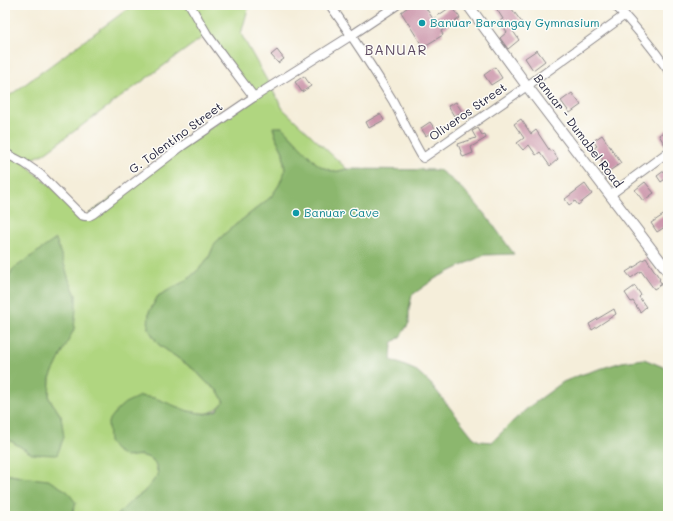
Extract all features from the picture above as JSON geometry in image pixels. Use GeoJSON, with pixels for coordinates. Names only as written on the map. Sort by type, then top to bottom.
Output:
{"type":"FeatureCollection","features":[{"type":"Feature","properties":{"kind":"street"},"geometry":{"type":"LineString","coordinates":[[190,5],[207,34],[254,97]]}},
{"type":"Feature","properties":{"kind":"street"},"geometry":{"type":"LineString","coordinates":[[330,5],[352,35]]}},
{"type":"Feature","properties":{"kind":"street","name":"G. Tolentino Street"},"geometry":{"type":"LineString","coordinates":[[5,153],[24,163],[40,174],[77,212],[85,217],[89,216],[94,214],[182,146],[254,97],[397,5]]}},
{"type":"Feature","properties":{"kind":"street","name":"Banuar - Dumabel Road"},"geometry":{"type":"LineString","coordinates":[[468,5],[527,86],[668,271]]}},
{"type":"Feature","properties":{"kind":"street"},"geometry":{"type":"LineString","coordinates":[[614,5],[625,15],[668,70]]}},
{"type":"Feature","properties":{"kind":"street","name":"Oliveros Street"},"geometry":{"type":"LineString","coordinates":[[352,35],[393,102],[423,158],[527,86],[625,15]]}},
{"type":"Feature","properties":{"kind":"street"},"geometry":{"type":"LineString","coordinates":[[610,195],[668,152]]}},
{"type":"Feature","properties":{"kind":"green space"},"geometry":{"type":"Polygon","coordinates":[[[133,5],[249,5],[241,34],[283,109],[347,169],[334,172],[322,167],[316,163],[282,127],[273,128],[283,152],[285,172],[271,197],[215,243],[209,257],[187,280],[158,296],[149,312],[148,328],[158,344],[196,371],[206,382],[218,391],[224,402],[215,410],[208,413],[188,411],[126,456],[148,457],[157,468],[158,475],[144,492],[131,501],[116,516],[71,516],[76,503],[21,477],[5,474],[5,439],[32,454],[61,416],[49,398],[50,378],[58,361],[76,295],[62,259],[13,269],[5,283],[5,99],[133,5]],[[207,34],[43,154],[24,163],[85,217],[254,97],[207,34]]]}},
{"type":"Feature","properties":{"kind":"green space"},"geometry":{"type":"Polygon","coordinates":[[[273,127],[282,127],[316,163],[334,172],[347,169],[439,170],[458,185],[476,203],[514,254],[484,255],[436,278],[412,295],[409,309],[409,323],[400,337],[392,343],[391,360],[417,371],[431,384],[473,437],[479,441],[492,442],[529,407],[563,382],[580,375],[622,362],[644,359],[668,369],[668,516],[116,516],[131,501],[144,492],[158,475],[157,467],[152,459],[141,455],[126,457],[115,450],[109,442],[108,422],[118,409],[125,403],[140,396],[155,398],[188,411],[206,414],[216,411],[224,402],[218,391],[206,382],[196,371],[158,344],[148,328],[149,312],[158,296],[187,280],[209,257],[215,243],[271,197],[279,185],[285,171],[283,152],[273,127]]]}},
{"type":"Feature","properties":{"kind":"green space"},"geometry":{"type":"Polygon","coordinates":[[[56,239],[69,280],[76,295],[74,329],[50,378],[49,398],[61,416],[64,437],[57,455],[32,454],[5,439],[5,283],[13,269],[56,239]]]}},
{"type":"Feature","properties":{"kind":"green space"},"geometry":{"type":"Polygon","coordinates":[[[5,474],[48,480],[67,491],[76,503],[71,516],[5,516],[5,474]]]}},
{"type":"Feature","properties":{"kind":"building","name":"Banuar Barangay Gymnasium"},"geometry":{"type":"Polygon","coordinates":[[[411,5],[424,5],[433,19],[452,6],[460,18],[441,31],[443,35],[423,47],[401,12],[411,5]]]}},
{"type":"Feature","properties":{"kind":"building"},"geometry":{"type":"Polygon","coordinates":[[[494,5],[509,5],[523,24],[513,31],[519,40],[508,49],[500,38],[507,32],[500,21],[503,19],[494,5]]]}},
{"type":"Feature","properties":{"kind":"building"},"geometry":{"type":"Polygon","coordinates":[[[277,50],[284,59],[278,63],[271,55],[277,50]]]}},
{"type":"Feature","properties":{"kind":"building"},"geometry":{"type":"Polygon","coordinates":[[[537,50],[545,61],[533,70],[525,58],[537,50]]]}},
{"type":"Feature","properties":{"kind":"building"},"geometry":{"type":"Polygon","coordinates":[[[495,67],[502,78],[491,85],[484,75],[495,67]]]}},
{"type":"Feature","properties":{"kind":"building"},"geometry":{"type":"Polygon","coordinates":[[[304,76],[311,86],[302,92],[295,82],[304,76]]]}},
{"type":"Feature","properties":{"kind":"building"},"geometry":{"type":"Polygon","coordinates":[[[572,93],[581,105],[570,113],[561,101],[572,93]]]}},
{"type":"Feature","properties":{"kind":"building"},"geometry":{"type":"Polygon","coordinates":[[[456,102],[462,112],[454,116],[448,106],[456,102]]]}},
{"type":"Feature","properties":{"kind":"building"},"geometry":{"type":"Polygon","coordinates":[[[380,114],[384,120],[369,128],[366,122],[380,114]]]}},
{"type":"Feature","properties":{"kind":"building"},"geometry":{"type":"Polygon","coordinates":[[[521,119],[531,134],[536,130],[550,151],[552,150],[558,159],[550,166],[540,152],[536,155],[529,145],[523,150],[517,143],[524,138],[514,124],[521,119]]]}},
{"type":"Feature","properties":{"kind":"building"},"geometry":{"type":"Polygon","coordinates":[[[430,122],[435,129],[426,136],[421,128],[430,122]]]}},
{"type":"Feature","properties":{"kind":"building"},"geometry":{"type":"Polygon","coordinates":[[[478,128],[482,135],[485,134],[486,138],[471,147],[473,153],[463,157],[458,144],[476,138],[472,131],[478,128]]]}},
{"type":"Feature","properties":{"kind":"building"},"geometry":{"type":"Polygon","coordinates":[[[668,129],[668,147],[666,147],[659,135],[668,129]]]}},
{"type":"Feature","properties":{"kind":"building"},"geometry":{"type":"Polygon","coordinates":[[[602,135],[621,163],[608,172],[601,161],[603,160],[594,148],[597,146],[593,141],[602,135]]]}},
{"type":"Feature","properties":{"kind":"building"},"geometry":{"type":"Polygon","coordinates":[[[668,168],[668,177],[661,182],[657,176],[668,168]]]}},
{"type":"Feature","properties":{"kind":"building"},"geometry":{"type":"Polygon","coordinates":[[[645,182],[654,193],[643,201],[635,190],[645,182]]]}},
{"type":"Feature","properties":{"kind":"building"},"geometry":{"type":"Polygon","coordinates":[[[585,184],[592,194],[578,205],[575,201],[569,205],[565,199],[585,184]]]}},
{"type":"Feature","properties":{"kind":"building"},"geometry":{"type":"Polygon","coordinates":[[[668,212],[668,225],[657,232],[651,223],[668,212]]]}},
{"type":"Feature","properties":{"kind":"building"},"geometry":{"type":"Polygon","coordinates":[[[646,258],[662,284],[654,289],[641,271],[631,278],[626,272],[646,258]]]}},
{"type":"Feature","properties":{"kind":"building"},"geometry":{"type":"Polygon","coordinates":[[[635,286],[641,295],[639,297],[646,307],[640,312],[633,301],[631,302],[625,293],[635,286]]]}},
{"type":"Feature","properties":{"kind":"building"},"geometry":{"type":"Polygon","coordinates":[[[614,309],[616,314],[592,330],[589,324],[614,309]]]}},
{"type":"Feature","properties":{"kind":"place","name":"Banuar Barangay Gymnasium"},"geometry":{"type":"Point","coordinates":[422,23]}},
{"type":"Feature","properties":{"kind":"place","name":"Banuar Cave"},"geometry":{"type":"Point","coordinates":[296,213]}},
{"type":"Feature","properties":{"kind":"district","name":"BANUAR"},"geometry":{"type":"Point","coordinates":[396,50]}}]}
